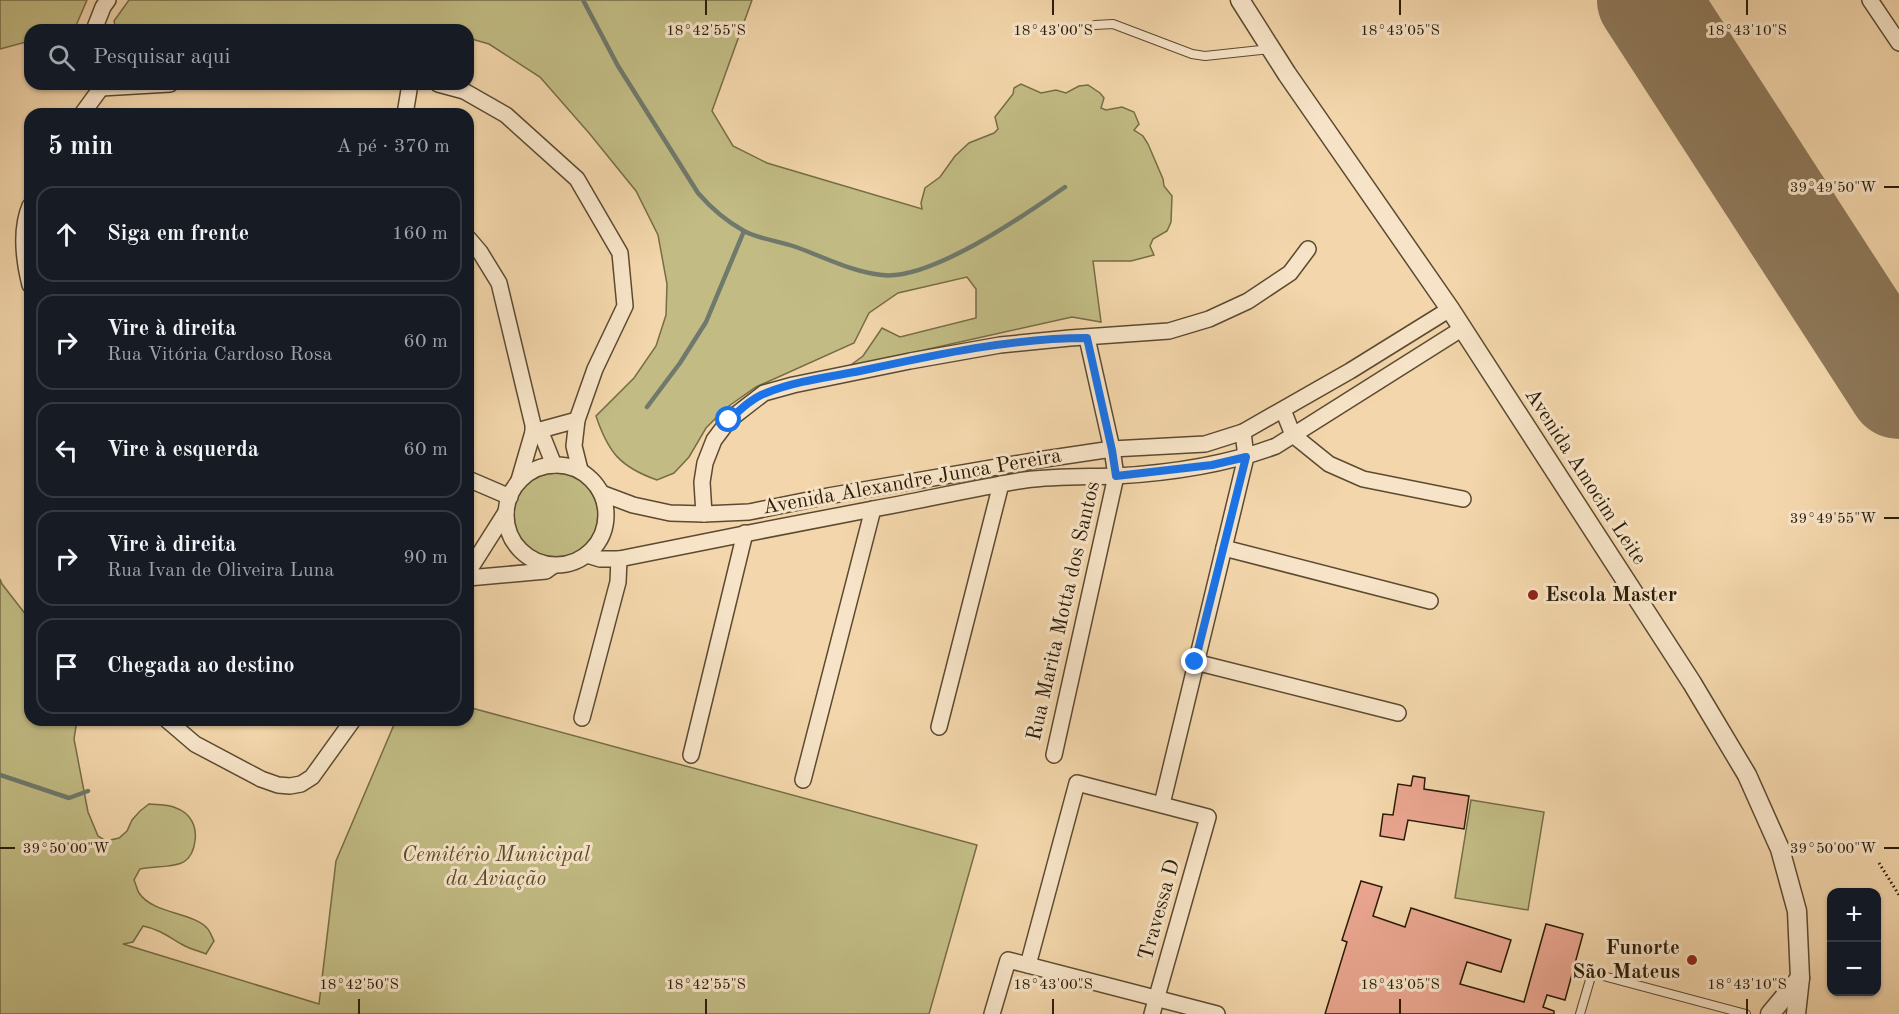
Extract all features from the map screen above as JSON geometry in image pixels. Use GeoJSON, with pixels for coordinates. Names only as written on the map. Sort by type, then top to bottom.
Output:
{"type":"FeatureCollection","features":[{"type":"Feature","properties":{"kind":"street"},"geometry":{"type":"LineString","coordinates":[[96,24],[108,0]]}},
{"type":"Feature","properties":{"kind":"street","name":"Avenida Amocim Leite"},"geometry":{"type":"LineString","coordinates":[[1240,0],[1270,49],[1450,309],[1692,683],[1748,775],[1780,849],[1797,911],[1800,978],[1796,1014]]}},
{"type":"Feature","properties":{"kind":"street"},"geometry":{"type":"LineString","coordinates":[[1870,0],[1899,43]]}},
{"type":"Feature","properties":{"kind":"street"},"geometry":{"type":"LineString","coordinates":[[86,108],[97,90]]}},
{"type":"Feature","properties":{"kind":"street"},"geometry":{"type":"LineString","coordinates":[[406,108],[409,90]]}},
{"type":"Feature","properties":{"kind":"street"},"geometry":{"type":"LineString","coordinates":[[460,90],[506,115],[577,179],[620,253],[626,306],[595,369],[577,420],[574,446],[580,470]]}},
{"type":"Feature","properties":{"kind":"street"},"geometry":{"type":"LineString","coordinates":[[474,245],[499,283],[537,431],[554,465]]}},
{"type":"Feature","properties":{"kind":"street"},"geometry":{"type":"LineString","coordinates":[[704,514],[702,482],[705,463],[714,440],[729,420],[764,393],[910,360],[1000,345],[1169,331],[1209,319],[1248,301],[1290,273],[1308,249]]}},
{"type":"Feature","properties":{"kind":"street","name":"Avenida Alexandre Junca Pereira"},"geometry":{"type":"LineString","coordinates":[[602,493],[633,505],[670,513],[749,512],[1038,460],[1112,450],[1205,444],[1243,432],[1283,410],[1450,309]]}},
{"type":"Feature","properties":{"kind":"street","name":"Avenida Alexandre Junca Pereira"},"geometry":{"type":"LineString","coordinates":[[586,555],[600,559],[619,560],[745,533],[1001,484],[1077,476],[1116,476],[1212,465],[1246,457],[1276,446],[1462,328]]}},
{"type":"Feature","properties":{"kind":"street"},"geometry":{"type":"LineString","coordinates":[[1087,338],[1116,476]]}},
{"type":"Feature","properties":{"kind":"street"},"geometry":{"type":"LineString","coordinates":[[1283,410],[1293,435],[1329,464],[1363,479],[1462,499]]}},
{"type":"Feature","properties":{"kind":"street"},"geometry":{"type":"LineString","coordinates":[[537,431],[577,420]]}},
{"type":"Feature","properties":{"kind":"street"},"geometry":{"type":"LineString","coordinates":[[474,562],[508,504],[537,431]]}},
{"type":"Feature","properties":{"kind":"street"},"geometry":{"type":"LineString","coordinates":[[1028,965],[1077,783],[1162,804],[1246,457],[1243,432]]}},
{"type":"Feature","properties":{"kind":"street"},"geometry":{"type":"LineString","coordinates":[[508,504],[507,523],[510,534],[523,553],[543,563],[555,565],[577,561],[595,547],[605,526],[606,515],[602,493],[596,484],[580,470],[570,466],[554,465],[538,468],[519,480]]}},
{"type":"Feature","properties":{"kind":"street","name":"Rua Marita Motta dos Santos"},"geometry":{"type":"LineString","coordinates":[[1053,756],[1116,476]]}},
{"type":"Feature","properties":{"kind":"street"},"geometry":{"type":"LineString","coordinates":[[474,483],[508,504]]}},
{"type":"Feature","properties":{"kind":"street"},"geometry":{"type":"LineString","coordinates":[[939,727],[1001,484]]}},
{"type":"Feature","properties":{"kind":"street"},"geometry":{"type":"LineString","coordinates":[[803,780],[873,509]]}},
{"type":"Feature","properties":{"kind":"street"},"geometry":{"type":"LineString","coordinates":[[691,756],[745,533]]}},
{"type":"Feature","properties":{"kind":"street"},"geometry":{"type":"LineString","coordinates":[[1224,548],[1430,601]]}},
{"type":"Feature","properties":{"kind":"street"},"geometry":{"type":"LineString","coordinates":[[582,718],[618,582],[619,560]]}},
{"type":"Feature","properties":{"kind":"street"},"geometry":{"type":"LineString","coordinates":[[474,577],[546,571],[555,565]]}},
{"type":"Feature","properties":{"kind":"street"},"geometry":{"type":"LineString","coordinates":[[1195,662],[1398,713]]}},
{"type":"Feature","properties":{"kind":"street"},"geometry":{"type":"LineString","coordinates":[[174,726],[195,744],[252,774],[278,785],[290,786],[301,784],[312,777],[349,726]]}},
{"type":"Feature","properties":{"kind":"street","name":"Travessa D"},"geometry":{"type":"LineString","coordinates":[[1154,1007],[1208,817],[1162,804]]}},
{"type":"Feature","properties":{"kind":"street"},"geometry":{"type":"LineString","coordinates":[[993,1014],[1008,960],[1154,1007],[1217,1014]]}},
{"type":"Feature","properties":{"kind":"street"},"geometry":{"type":"LineString","coordinates":[[1770,1014],[1800,978]]}},
{"type":"Feature","properties":{"kind":"lane"},"geometry":{"type":"LineString","coordinates":[[1095,25],[1113,24],[1192,54],[1205,56],[1270,49]]}},
{"type":"Feature","properties":{"kind":"lane"},"geometry":{"type":"LineString","coordinates":[[1580,1014],[1592,973],[1746,1014]]}},
{"type":"Feature","properties":{"kind":"path"},"geometry":{"type":"LineString","coordinates":[[1879,863],[1899,895]]}},
{"type":"Feature","properties":{"kind":"green space"},"geometry":{"type":"Polygon","coordinates":[[[0,0],[87,0],[77,24],[24,24],[24,43],[0,49],[0,0]]]}},
{"type":"Feature","properties":{"kind":"green space"},"geometry":{"type":"Polygon","coordinates":[[[129,0],[752,0],[712,111],[733,146],[767,163],[922,209],[921,203],[925,188],[940,177],[955,156],[969,143],[994,133],[998,129],[995,117],[1013,94],[1014,88],[1021,84],[1041,93],[1056,90],[1066,93],[1079,86],[1088,85],[1104,98],[1101,108],[1106,110],[1122,107],[1134,112],[1139,124],[1134,130],[1143,136],[1148,144],[1164,186],[1172,196],[1171,222],[1167,231],[1153,239],[1150,246],[1154,255],[1131,261],[1093,261],[1101,322],[1072,317],[848,367],[863,356],[882,328],[900,337],[976,318],[976,289],[967,277],[898,293],[869,313],[854,343],[756,387],[726,408],[706,428],[689,457],[674,473],[657,480],[634,470],[617,457],[605,439],[596,416],[634,378],[656,346],[666,315],[667,284],[658,235],[636,191],[540,77],[489,44],[474,40],[474,24],[115,24],[114,21],[129,0]]]}},
{"type":"Feature","properties":{"kind":"green space"},"geometry":{"type":"Polygon","coordinates":[[[556,473],[579,480],[591,492],[598,515],[591,538],[579,550],[556,557],[533,550],[521,538],[514,515],[521,492],[533,480],[556,473]]]}},
{"type":"Feature","properties":{"kind":"green space","name":"Cemitério Municipal da Aviação"},"geometry":{"type":"Polygon","coordinates":[[[0,579],[24,612],[24,726],[76,726],[74,739],[88,812],[98,836],[106,841],[119,838],[127,831],[132,820],[149,804],[170,806],[181,810],[186,813],[194,826],[195,844],[187,859],[176,865],[140,869],[134,880],[139,893],[145,900],[200,923],[208,929],[214,941],[206,954],[159,931],[143,926],[133,942],[123,944],[319,1004],[336,861],[393,726],[474,726],[474,709],[977,845],[929,1014],[0,1014],[0,579]]]}},
{"type":"Feature","properties":{"kind":"green space"},"geometry":{"type":"Polygon","coordinates":[[[1471,800],[1544,812],[1528,910],[1455,898],[1471,800]]]}},
{"type":"Feature","properties":{"kind":"building"},"geometry":{"type":"Polygon","coordinates":[[[1413,776],[1425,778],[1424,789],[1469,796],[1464,829],[1408,820],[1404,840],[1380,836],[1383,814],[1393,815],[1398,784],[1411,786],[1413,776]]]}},
{"type":"Feature","properties":{"kind":"building"},"geometry":{"type":"Polygon","coordinates":[[[1361,881],[1382,887],[1373,916],[1405,927],[1411,908],[1511,940],[1501,972],[1467,962],[1460,984],[1524,1002],[1546,924],[1583,934],[1565,1000],[1547,995],[1543,1007],[1554,1011],[1554,1014],[1325,1014],[1347,942],[1342,940],[1361,881]]]}},
{"type":"Feature","properties":{"kind":"waterway"},"geometry":{"type":"LineString","coordinates":[[583,0],[618,66],[698,193],[725,219],[750,234],[796,247],[860,271],[882,275],[902,274],[925,268],[976,244],[1065,187]]}},
{"type":"Feature","properties":{"kind":"waterway"},"geometry":{"type":"LineString","coordinates":[[647,407],[680,363],[706,322],[744,231]]}},
{"type":"Feature","properties":{"kind":"waterway"},"geometry":{"type":"LineString","coordinates":[[0,775],[69,798],[88,791]]}},
{"type":"Feature","properties":{"kind":"runway"},"geometry":{"type":"LineString","coordinates":[[1648,0],[1899,388]]}},
{"type":"Feature","properties":{"kind":"place","name":"Escola Master"},"geometry":{"type":"Point","coordinates":[1533,595]}},
{"type":"Feature","properties":{"kind":"place","name":"Funorte São Mateus"},"geometry":{"type":"Point","coordinates":[1692,960]}},
{"type":"Feature","properties":{"kind":"route"},"geometry":{"type":"LineString","coordinates":[[729,420],[764,393],[793,385],[910,360],[1000,345],[1087,338],[1116,476],[1212,465],[1246,457],[1195,662]]}}]}
